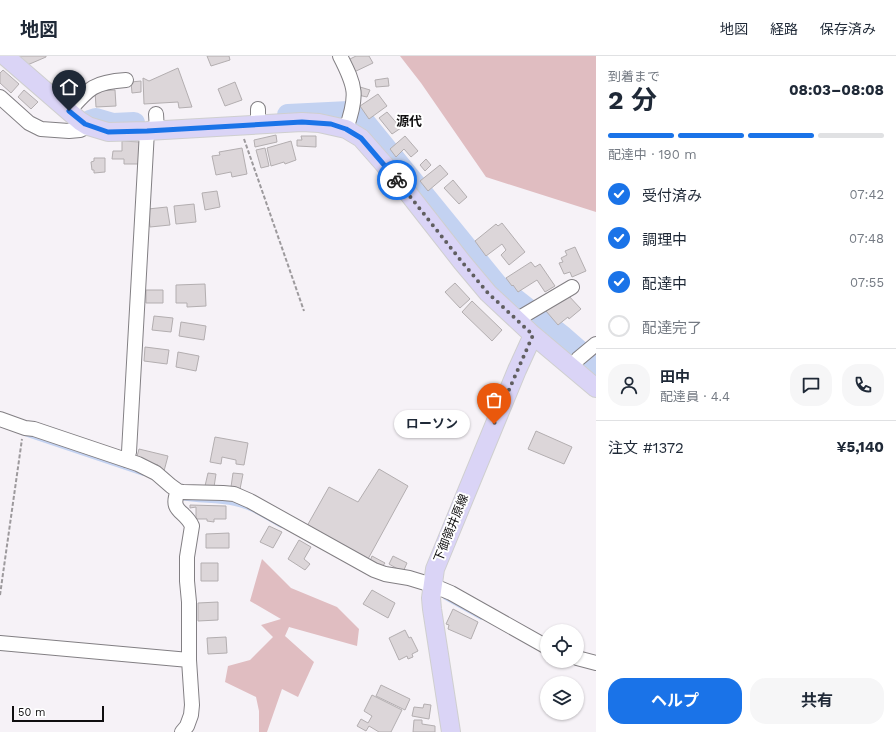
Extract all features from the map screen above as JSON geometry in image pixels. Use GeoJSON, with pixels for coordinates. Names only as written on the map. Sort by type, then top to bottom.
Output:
{"type":"FeatureCollection","features":[{"type":"Feature","properties":{"kind":"main road"},"geometry":{"type":"LineString","coordinates":[[5,56],[88,126],[108,132],[154,124],[240,125],[258,116],[318,123],[346,129],[361,138],[488,293],[525,314],[533,335],[584,355],[596,388]]}},
{"type":"Feature","properties":{"kind":"main road","name":"下御領井原線"},"geometry":{"type":"LineString","coordinates":[[448,730],[431,598],[435,569],[517,370],[533,335]]}},
{"type":"Feature","properties":{"kind":"street"},"geometry":{"type":"LineString","coordinates":[[340,56],[351,78],[354,91],[353,104],[346,129]]}},
{"type":"Feature","properties":{"kind":"street"},"geometry":{"type":"LineString","coordinates":[[69,111],[94,87],[107,82],[126,80]]}},
{"type":"Feature","properties":{"kind":"street"},"geometry":{"type":"LineString","coordinates":[[0,97],[29,123],[41,129],[69,131],[80,130],[88,126]]}},
{"type":"Feature","properties":{"kind":"street"},"geometry":{"type":"LineString","coordinates":[[126,460],[129,452],[154,124]]}},
{"type":"Feature","properties":{"kind":"street"},"geometry":{"type":"LineString","coordinates":[[525,314],[572,287]]}},
{"type":"Feature","properties":{"kind":"street"},"geometry":{"type":"LineString","coordinates":[[0,419],[138,464],[156,473],[177,494],[176,506],[192,526],[187,557],[189,660],[192,705],[189,721],[182,732]]}},
{"type":"Feature","properties":{"kind":"street"},"geometry":{"type":"LineString","coordinates":[[177,494],[183,492],[234,494],[250,501],[374,570],[385,574],[409,578],[451,593],[540,643]]}},
{"type":"Feature","properties":{"kind":"street"},"geometry":{"type":"LineString","coordinates":[[0,643],[189,660]]}},
{"type":"Feature","properties":{"kind":"street"},"geometry":{"type":"LineString","coordinates":[[584,660],[596,663]]}},
{"type":"Feature","properties":{"kind":"path"},"geometry":{"type":"LineString","coordinates":[[240,125],[242,135],[304,311]]}},
{"type":"Feature","properties":{"kind":"path"},"geometry":{"type":"LineString","coordinates":[[0,595],[22,436]]}},
{"type":"Feature","properties":{"kind":"shaded area"},"geometry":{"type":"Polygon","coordinates":[[[400,56],[596,56],[596,212],[486,177],[421,83],[400,56]]]}},
{"type":"Feature","properties":{"kind":"shaded area"},"geometry":{"type":"Polygon","coordinates":[[[262,559],[291,588],[337,607],[359,629],[357,646],[289,627],[285,636],[314,662],[298,697],[282,689],[267,732],[259,732],[259,711],[256,697],[225,682],[228,666],[250,660],[273,637],[261,625],[281,619],[250,601],[262,559]]]}},
{"type":"Feature","properties":{"kind":"building"},"geometry":{"type":"Polygon","coordinates":[[[20,56],[46,56],[46,57],[25,66],[20,56]]]}},
{"type":"Feature","properties":{"kind":"building"},"geometry":{"type":"Polygon","coordinates":[[[207,56],[229,56],[230,60],[211,66],[207,56]]]}},
{"type":"Feature","properties":{"kind":"building"},"geometry":{"type":"Polygon","coordinates":[[[356,56],[369,56],[373,63],[352,73],[346,61],[356,56]]]}},
{"type":"Feature","properties":{"kind":"building"},"geometry":{"type":"Polygon","coordinates":[[[178,68],[192,107],[179,108],[178,102],[144,104],[143,78],[149,81],[178,68]]]}},
{"type":"Feature","properties":{"kind":"building"},"geometry":{"type":"Polygon","coordinates":[[[3,70],[19,84],[11,93],[0,83],[0,73],[3,70]]]}},
{"type":"Feature","properties":{"kind":"building"},"geometry":{"type":"Polygon","coordinates":[[[388,78],[389,86],[376,87],[375,80],[388,78]]]}},
{"type":"Feature","properties":{"kind":"building"},"geometry":{"type":"Polygon","coordinates":[[[141,81],[141,92],[132,93],[131,82],[141,81]]]}},
{"type":"Feature","properties":{"kind":"building"},"geometry":{"type":"Polygon","coordinates":[[[235,82],[242,100],[225,106],[218,89],[235,82]]]}},
{"type":"Feature","properties":{"kind":"building"},"geometry":{"type":"Polygon","coordinates":[[[360,87],[370,90],[367,97],[358,95],[360,87]]]}},
{"type":"Feature","properties":{"kind":"building"},"geometry":{"type":"Polygon","coordinates":[[[24,90],[38,102],[31,109],[18,97],[24,90]]]}},
{"type":"Feature","properties":{"kind":"building"},"geometry":{"type":"Polygon","coordinates":[[[115,90],[116,106],[96,107],[95,91],[115,90]]]}},
{"type":"Feature","properties":{"kind":"building"},"geometry":{"type":"Polygon","coordinates":[[[378,94],[387,106],[369,119],[360,106],[378,94]]]}},
{"type":"Feature","properties":{"kind":"building"},"geometry":{"type":"Polygon","coordinates":[[[387,112],[401,128],[392,134],[379,118],[387,112]]]}},
{"type":"Feature","properties":{"kind":"building"},"geometry":{"type":"Polygon","coordinates":[[[276,135],[277,142],[255,147],[254,140],[276,135]]]}},
{"type":"Feature","properties":{"kind":"building"},"geometry":{"type":"Polygon","coordinates":[[[301,136],[316,136],[316,147],[297,146],[297,140],[302,140],[301,136]]]}},
{"type":"Feature","properties":{"kind":"building"},"geometry":{"type":"Polygon","coordinates":[[[405,136],[418,151],[411,157],[404,149],[396,157],[390,149],[405,136]]]}},
{"type":"Feature","properties":{"kind":"building"},"geometry":{"type":"Polygon","coordinates":[[[122,141],[140,142],[139,164],[124,164],[124,159],[112,159],[113,151],[122,151],[122,141]]]}},
{"type":"Feature","properties":{"kind":"building"},"geometry":{"type":"Polygon","coordinates":[[[291,141],[296,160],[285,164],[284,162],[271,166],[267,148],[291,141]]]}},
{"type":"Feature","properties":{"kind":"building"},"geometry":{"type":"Polygon","coordinates":[[[242,148],[247,174],[232,177],[231,172],[216,175],[212,156],[220,155],[219,152],[242,148]]]}},
{"type":"Feature","properties":{"kind":"building"},"geometry":{"type":"Polygon","coordinates":[[[265,148],[269,166],[261,168],[256,150],[265,148]]]}},
{"type":"Feature","properties":{"kind":"building"},"geometry":{"type":"Polygon","coordinates":[[[94,158],[105,158],[105,172],[94,173],[91,162],[94,161],[94,158]]]}},
{"type":"Feature","properties":{"kind":"building"},"geometry":{"type":"Polygon","coordinates":[[[426,159],[431,165],[425,171],[420,165],[426,159]]]}},
{"type":"Feature","properties":{"kind":"building"},"geometry":{"type":"Polygon","coordinates":[[[440,165],[448,174],[428,191],[420,181],[440,165]]]}},
{"type":"Feature","properties":{"kind":"building"},"geometry":{"type":"Polygon","coordinates":[[[453,180],[467,197],[459,204],[444,188],[453,180]]]}},
{"type":"Feature","properties":{"kind":"building"},"geometry":{"type":"Polygon","coordinates":[[[217,191],[220,207],[205,210],[202,193],[217,191]]]}},
{"type":"Feature","properties":{"kind":"building"},"geometry":{"type":"Polygon","coordinates":[[[194,204],[196,222],[176,224],[174,206],[194,204]]]}},
{"type":"Feature","properties":{"kind":"building"},"geometry":{"type":"Polygon","coordinates":[[[167,207],[170,225],[150,227],[148,209],[167,207]]]}},
{"type":"Feature","properties":{"kind":"building"},"geometry":{"type":"Polygon","coordinates":[[[502,223],[525,252],[509,265],[501,255],[506,250],[502,244],[486,256],[475,241],[496,224],[498,226],[502,223]]]}},
{"type":"Feature","properties":{"kind":"building"},"geometry":{"type":"Polygon","coordinates":[[[575,247],[586,271],[572,277],[570,272],[564,274],[559,263],[563,262],[561,258],[567,255],[565,251],[575,247]]]}},
{"type":"Feature","properties":{"kind":"building"},"geometry":{"type":"Polygon","coordinates":[[[531,262],[535,267],[540,264],[555,286],[545,292],[537,280],[518,292],[513,285],[512,286],[506,278],[531,262]]]}},
{"type":"Feature","properties":{"kind":"building"},"geometry":{"type":"Polygon","coordinates":[[[455,283],[470,299],[460,308],[445,292],[455,283]]]}},
{"type":"Feature","properties":{"kind":"building"},"geometry":{"type":"Polygon","coordinates":[[[205,284],[206,306],[187,307],[187,303],[176,303],[176,285],[205,284]]]}},
{"type":"Feature","properties":{"kind":"building"},"geometry":{"type":"Polygon","coordinates":[[[146,290],[163,290],[163,303],[146,303],[146,290]]]}},
{"type":"Feature","properties":{"kind":"building"},"geometry":{"type":"Polygon","coordinates":[[[567,294],[581,309],[569,319],[568,317],[558,325],[546,311],[567,294]]]}},
{"type":"Feature","properties":{"kind":"building"},"geometry":{"type":"Polygon","coordinates":[[[472,301],[502,330],[492,341],[462,312],[472,301]]]}},
{"type":"Feature","properties":{"kind":"building"},"geometry":{"type":"Polygon","coordinates":[[[154,316],[173,318],[171,332],[152,330],[154,316]]]}},
{"type":"Feature","properties":{"kind":"building"},"geometry":{"type":"Polygon","coordinates":[[[181,322],[206,326],[204,340],[179,336],[181,322]]]}},
{"type":"Feature","properties":{"kind":"building"},"geometry":{"type":"Polygon","coordinates":[[[145,347],[169,350],[167,364],[144,361],[145,347]]]}},
{"type":"Feature","properties":{"kind":"building"},"geometry":{"type":"Polygon","coordinates":[[[178,352],[199,356],[196,371],[176,367],[178,352]]]}},
{"type":"Feature","properties":{"kind":"building"},"geometry":{"type":"Polygon","coordinates":[[[536,431],[572,447],[564,464],[528,449],[536,431]]]}},
{"type":"Feature","properties":{"kind":"building"},"geometry":{"type":"Polygon","coordinates":[[[215,437],[248,443],[244,465],[236,464],[236,460],[222,457],[221,464],[210,462],[215,437]]]}},
{"type":"Feature","properties":{"kind":"building"},"geometry":{"type":"Polygon","coordinates":[[[139,449],[168,456],[164,471],[157,469],[158,465],[136,460],[139,449]]]}},
{"type":"Feature","properties":{"kind":"building"},"geometry":{"type":"Polygon","coordinates":[[[379,469],[408,486],[368,559],[307,526],[329,487],[358,502],[379,469]]]}},
{"type":"Feature","properties":{"kind":"building"},"geometry":{"type":"Polygon","coordinates":[[[208,473],[216,474],[214,487],[205,486],[208,473]]]}},
{"type":"Feature","properties":{"kind":"building"},"geometry":{"type":"Polygon","coordinates":[[[233,473],[243,474],[240,489],[231,487],[233,473]]]}},
{"type":"Feature","properties":{"kind":"building"},"geometry":{"type":"Polygon","coordinates":[[[190,505],[226,506],[226,519],[214,519],[214,522],[207,521],[207,519],[196,519],[196,507],[190,508],[190,505]]]}},
{"type":"Feature","properties":{"kind":"building"},"geometry":{"type":"Polygon","coordinates":[[[269,526],[282,532],[273,548],[260,542],[269,526]]]}},
{"type":"Feature","properties":{"kind":"building"},"geometry":{"type":"Polygon","coordinates":[[[229,533],[229,548],[206,548],[206,534],[229,533]]]}},
{"type":"Feature","properties":{"kind":"building"},"geometry":{"type":"Polygon","coordinates":[[[299,540],[311,547],[304,559],[310,564],[305,570],[288,559],[299,540]]]}},
{"type":"Feature","properties":{"kind":"building"},"geometry":{"type":"Polygon","coordinates":[[[372,556],[385,563],[382,567],[370,561],[372,556]]]}},
{"type":"Feature","properties":{"kind":"building"},"geometry":{"type":"Polygon","coordinates":[[[393,556],[407,563],[403,572],[389,564],[393,556]]]}},
{"type":"Feature","properties":{"kind":"building"},"geometry":{"type":"Polygon","coordinates":[[[201,563],[218,563],[218,581],[201,581],[201,563]]]}},
{"type":"Feature","properties":{"kind":"building"},"geometry":{"type":"Polygon","coordinates":[[[372,590],[395,603],[388,618],[363,604],[372,590]]]}},
{"type":"Feature","properties":{"kind":"building"},"geometry":{"type":"Polygon","coordinates":[[[218,602],[218,620],[198,621],[198,603],[218,602]]]}},
{"type":"Feature","properties":{"kind":"building"},"geometry":{"type":"Polygon","coordinates":[[[453,609],[478,622],[471,639],[448,629],[449,625],[446,624],[453,609]]]}},
{"type":"Feature","properties":{"kind":"building"},"geometry":{"type":"Polygon","coordinates":[[[405,630],[409,638],[411,637],[418,651],[412,654],[413,657],[408,659],[407,656],[399,660],[389,638],[405,630]]]}},
{"type":"Feature","properties":{"kind":"building"},"geometry":{"type":"Polygon","coordinates":[[[226,637],[227,653],[208,654],[207,638],[226,637]]]}},
{"type":"Feature","properties":{"kind":"building"},"geometry":{"type":"Polygon","coordinates":[[[381,685],[410,699],[405,710],[376,696],[381,685]]]}},
{"type":"Feature","properties":{"kind":"building"},"geometry":{"type":"Polygon","coordinates":[[[372,695],[402,710],[391,732],[379,732],[369,726],[366,731],[357,726],[361,719],[368,723],[372,716],[364,711],[372,695]]]}},
{"type":"Feature","properties":{"kind":"building"},"geometry":{"type":"Polygon","coordinates":[[[424,704],[431,705],[429,719],[412,716],[414,707],[423,708],[424,704]]]}},
{"type":"Feature","properties":{"kind":"building"},"geometry":{"type":"Polygon","coordinates":[[[414,720],[422,720],[422,724],[435,726],[435,732],[413,732],[414,720]]]}},
{"type":"Feature","properties":{"kind":"waterway"},"geometry":{"type":"LineString","coordinates":[[288,115],[349,112]]}},
{"type":"Feature","properties":{"kind":"waterway"},"geometry":{"type":"LineString","coordinates":[[361,118],[497,285],[563,337],[596,366]]}},
{"type":"Feature","properties":{"kind":"waterway"},"geometry":{"type":"LineString","coordinates":[[90,121],[96,119],[113,124],[134,123]]}},
{"type":"Feature","properties":{"kind":"waterway"},"geometry":{"type":"LineString","coordinates":[[24,434],[143,474]]}},
{"type":"Feature","properties":{"kind":"waterway"},"geometry":{"type":"LineString","coordinates":[[181,498],[240,505],[281,526]]}},
{"type":"Feature","properties":{"kind":"waterway"},"geometry":{"type":"LineString","coordinates":[[445,598],[481,618]]}},
{"type":"Feature","properties":{"kind":"way so far"},"geometry":{"type":"LineString","coordinates":[[397,180],[488,293],[533,335],[494,424]]}},
{"type":"Feature","properties":{"kind":"place","name":"ローソン"},"geometry":{"type":"Point","coordinates":[494,424]}},
{"type":"Feature","properties":{"kind":"district","name":"源代"},"geometry":{"type":"Point","coordinates":[409,121]}},
{"type":"Feature","properties":{"kind":"route"},"geometry":{"type":"LineString","coordinates":[[69,111],[85,124],[108,132],[302,122],[331,124],[346,129],[361,138],[397,180]]}}]}
